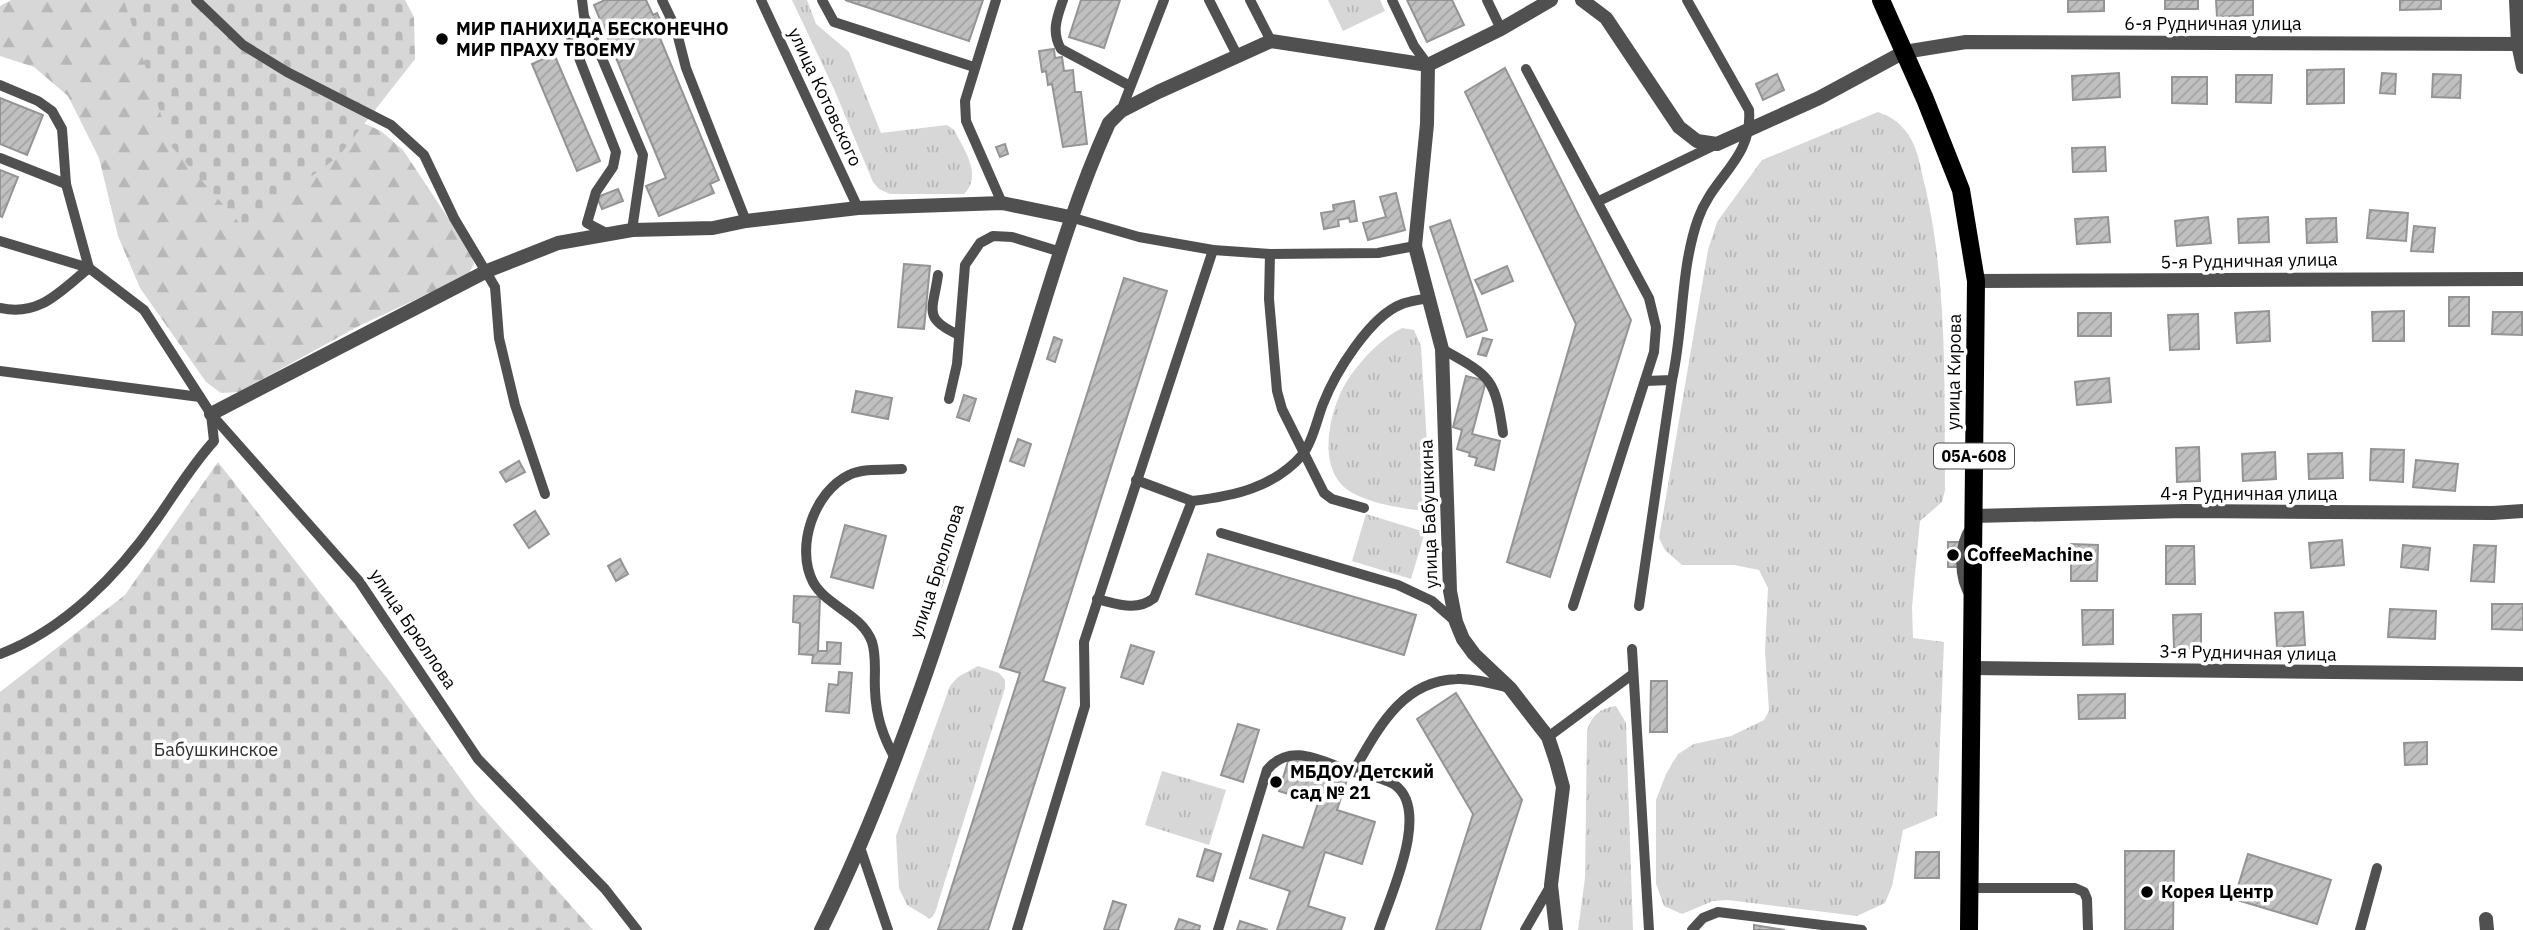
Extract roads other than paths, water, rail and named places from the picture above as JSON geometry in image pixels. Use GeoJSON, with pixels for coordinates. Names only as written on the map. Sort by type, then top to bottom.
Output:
{"type":"FeatureCollection","features":[{"type":"Feature","properties":{"kind":"main road","name":"улица Кирова"},"geometry":{"type":"LineString","coordinates":[[1881,0],[1961,190],[1976,281],[1969,930]]}},
{"type":"Feature","properties":{"kind":"street"},"geometry":{"type":"LineString","coordinates":[[211,414],[487,271],[558,243],[606,233],[713,228],[746,221],[858,208],[1002,203],[1070,217],[1109,123],[1121,111],[1237,55],[1271,41],[1428,65],[1501,29],[1551,0]]}},
{"type":"Feature","properties":{"kind":"street"},"geometry":{"type":"LineString","coordinates":[[1582,0],[1606,18],[1679,127],[1697,141],[1717,144],[1819,98],[1904,52]]}},
{"type":"Feature","properties":{"kind":"street"},"geometry":{"type":"LineString","coordinates":[[2516,0],[2523,67]]}},
{"type":"Feature","properties":{"kind":"street","name":"6-я Рудничная улица"},"geometry":{"type":"LineString","coordinates":[[1904,52],[1966,42],[2521,44]]}},
{"type":"Feature","properties":{"kind":"street","name":"улица Бабушкина"},"geometry":{"type":"LineString","coordinates":[[1428,65],[1427,124],[1415,246],[1442,349],[1450,579],[1456,622],[1474,654],[1510,688],[1548,737],[1563,787],[1551,885],[1556,930]]}},
{"type":"Feature","properties":{"kind":"street","name":"улица Брюллова"},"geometry":{"type":"LineString","coordinates":[[821,930],[861,850],[896,760],[1061,252],[1070,217]]}},
{"type":"Feature","properties":{"kind":"street","name":"5-я Рудничная улица"},"geometry":{"type":"LineString","coordinates":[[1976,281],[2523,279]]}},
{"type":"Feature","properties":{"kind":"street","name":"4-я Рудничная улица"},"geometry":{"type":"LineString","coordinates":[[1973,520],[2185,512],[2479,514],[2523,511]]}},
{"type":"Feature","properties":{"kind":"street","name":"3-я Рудничная улица"},"geometry":{"type":"LineString","coordinates":[[1972,668],[2523,674]]}},
{"type":"Feature","properties":{"kind":"lane"},"geometry":{"type":"LineString","coordinates":[[196,0],[243,45],[287,72],[391,125],[408,137],[424,155],[454,218],[495,287],[499,338],[515,405],[545,494]]}},
{"type":"Feature","properties":{"kind":"lane"},"geometry":{"type":"LineString","coordinates":[[582,0],[584,16],[643,155],[632,230]]}},
{"type":"Feature","properties":{"kind":"lane"},"geometry":{"type":"LineString","coordinates":[[662,0],[676,29],[686,68],[746,221]]}},
{"type":"Feature","properties":{"kind":"lane","name":"улица Котовского"},"geometry":{"type":"LineString","coordinates":[[761,0],[858,208]]}},
{"type":"Feature","properties":{"kind":"lane"},"geometry":{"type":"LineString","coordinates":[[822,0],[834,22],[974,67]]}},
{"type":"Feature","properties":{"kind":"lane"},"geometry":{"type":"LineString","coordinates":[[996,0],[965,101],[966,121],[1002,203]]}},
{"type":"Feature","properties":{"kind":"lane"},"geometry":{"type":"LineString","coordinates":[[1063,0],[1055,21],[1055,40],[1061,49],[1130,86]]}},
{"type":"Feature","properties":{"kind":"lane"},"geometry":{"type":"LineString","coordinates":[[1121,111],[1164,0]]}},
{"type":"Feature","properties":{"kind":"lane"},"geometry":{"type":"LineString","coordinates":[[1209,0],[1237,55]]}},
{"type":"Feature","properties":{"kind":"lane"},"geometry":{"type":"LineString","coordinates":[[1250,0],[1271,41]]}},
{"type":"Feature","properties":{"kind":"lane"},"geometry":{"type":"LineString","coordinates":[[1392,0],[1414,46],[1428,65]]}},
{"type":"Feature","properties":{"kind":"lane"},"geometry":{"type":"LineString","coordinates":[[1487,0],[1501,29]]}},
{"type":"Feature","properties":{"kind":"lane"},"geometry":{"type":"LineString","coordinates":[[1639,606],[1682,322],[1690,248],[1698,219],[1715,187],[1746,146],[1751,129],[1749,110],[1687,0]]}},
{"type":"Feature","properties":{"kind":"lane"},"geometry":{"type":"LineString","coordinates":[[568,30],[616,152],[613,167],[596,192],[586,223],[606,233]]}},
{"type":"Feature","properties":{"kind":"lane"},"geometry":{"type":"LineString","coordinates":[[1526,69],[1600,201],[1649,298],[1656,327],[1654,352],[1573,606]]}},
{"type":"Feature","properties":{"kind":"lane"},"geometry":{"type":"LineString","coordinates":[[0,85],[38,101],[52,111],[62,129],[66,184],[89,268]]}},
{"type":"Feature","properties":{"kind":"lane"},"geometry":{"type":"LineString","coordinates":[[1600,201],[1717,144]]}},
{"type":"Feature","properties":{"kind":"lane"},"geometry":{"type":"LineString","coordinates":[[0,158],[66,184]]}},
{"type":"Feature","properties":{"kind":"lane"},"geometry":{"type":"LineString","coordinates":[[1070,217],[1139,237],[1213,250],[1269,254],[1378,253],[1415,246]]}},
{"type":"Feature","properties":{"kind":"lane"},"geometry":{"type":"LineString","coordinates":[[949,399],[957,364],[965,265],[980,243],[993,236],[1012,237],[1061,252]]}},
{"type":"Feature","properties":{"kind":"lane"},"geometry":{"type":"LineString","coordinates":[[0,241],[89,268]]}},
{"type":"Feature","properties":{"kind":"lane"},"geometry":{"type":"LineString","coordinates":[[1017,930],[1085,706],[1083,654],[1097,599],[1213,250]]}},
{"type":"Feature","properties":{"kind":"lane"},"geometry":{"type":"LineString","coordinates":[[1269,254],[1274,373],[1282,409],[1324,493],[1332,499],[1364,508]]}},
{"type":"Feature","properties":{"kind":"lane"},"geometry":{"type":"LineString","coordinates":[[0,308],[29,311],[43,304],[89,268]]}},
{"type":"Feature","properties":{"kind":"lane","name":"улица Брюллова"},"geometry":{"type":"LineString","coordinates":[[89,268],[144,310],[211,414],[359,581],[478,759],[605,889],[637,930]]}},
{"type":"Feature","properties":{"kind":"lane"},"geometry":{"type":"LineString","coordinates":[[938,275],[932,315],[936,325],[958,335]]}},
{"type":"Feature","properties":{"kind":"lane"},"geometry":{"type":"LineString","coordinates":[[1136,480],[1192,501],[1247,492],[1273,479],[1305,451],[1341,366],[1372,327],[1400,304],[1428,298]]}},
{"type":"Feature","properties":{"kind":"lane"},"geometry":{"type":"LineString","coordinates":[[1442,349],[1488,378],[1498,399],[1503,433]]}},
{"type":"Feature","properties":{"kind":"lane"},"geometry":{"type":"LineString","coordinates":[[0,371],[200,397]]}},
{"type":"Feature","properties":{"kind":"lane"},"geometry":{"type":"LineString","coordinates":[[1645,381],[1672,380]]}},
{"type":"Feature","properties":{"kind":"lane"},"geometry":{"type":"LineString","coordinates":[[0,654],[29,641],[66,617],[128,556],[188,471],[214,441],[211,414]]}},
{"type":"Feature","properties":{"kind":"lane"},"geometry":{"type":"LineString","coordinates":[[896,760],[881,732],[876,713],[876,660],[872,640],[850,614],[825,598],[812,581],[806,551],[817,508],[832,487],[850,474],[902,469]]}},
{"type":"Feature","properties":{"kind":"lane"},"geometry":{"type":"LineString","coordinates":[[1097,599],[1134,607],[1144,606],[1154,598],[1192,501]]}},
{"type":"Feature","properties":{"kind":"lane"},"geometry":{"type":"LineString","coordinates":[[1221,533],[1398,585],[1432,601],[1456,622]]}},
{"type":"Feature","properties":{"kind":"lane"},"geometry":{"type":"LineString","coordinates":[[1632,649],[1649,930]]}},
{"type":"Feature","properties":{"kind":"lane"},"geometry":{"type":"LineString","coordinates":[[1548,737],[1633,674]]}},
{"type":"Feature","properties":{"kind":"lane"},"geometry":{"type":"LineString","coordinates":[[1353,772],[1389,712],[1422,688],[1458,678],[1510,688]]}},
{"type":"Feature","properties":{"kind":"lane"},"geometry":{"type":"LineString","coordinates":[[1218,930],[1267,770],[1280,756],[1296,754],[1394,784],[1405,797],[1412,819],[1379,930]]}},
{"type":"Feature","properties":{"kind":"lane"},"geometry":{"type":"LineString","coordinates":[[861,850],[888,930]]}},
{"type":"Feature","properties":{"kind":"lane"},"geometry":{"type":"LineString","coordinates":[[2360,930],[2377,868]]}},
{"type":"Feature","properties":{"kind":"lane"},"geometry":{"type":"LineString","coordinates":[[1525,930],[1551,885]]}},
{"type":"Feature","properties":{"kind":"lane"},"geometry":{"type":"LineString","coordinates":[[1970,888],[2074,888],[2084,892],[2087,899],[2088,930]]}},
{"type":"Feature","properties":{"kind":"lane"},"geometry":{"type":"LineString","coordinates":[[1692,930],[1703,918],[1718,912],[1862,930]]}},
{"type":"Feature","properties":{"kind":"place","name":"МИР ПАНИХИДА БЕСКОНЕЧНО МИР ПРАХУ ТВОЕМУ"},"geometry":{"type":"Point","coordinates":[442,39]}},
{"type":"Feature","properties":{"kind":"place","name":"CoffeeMachine"},"geometry":{"type":"Point","coordinates":[1953,555]}},
{"type":"Feature","properties":{"kind":"place","name":"МБДОУ Детский сад № 21"},"geometry":{"type":"Point","coordinates":[1276,782]}},
{"type":"Feature","properties":{"kind":"place","name":"Корея Центр"},"geometry":{"type":"Point","coordinates":[2147,892]}},
{"type":"Feature","properties":{"kind":"park label","name":"Бабушкинское"},"geometry":{"type":"Point","coordinates":[216,750]}}]}
